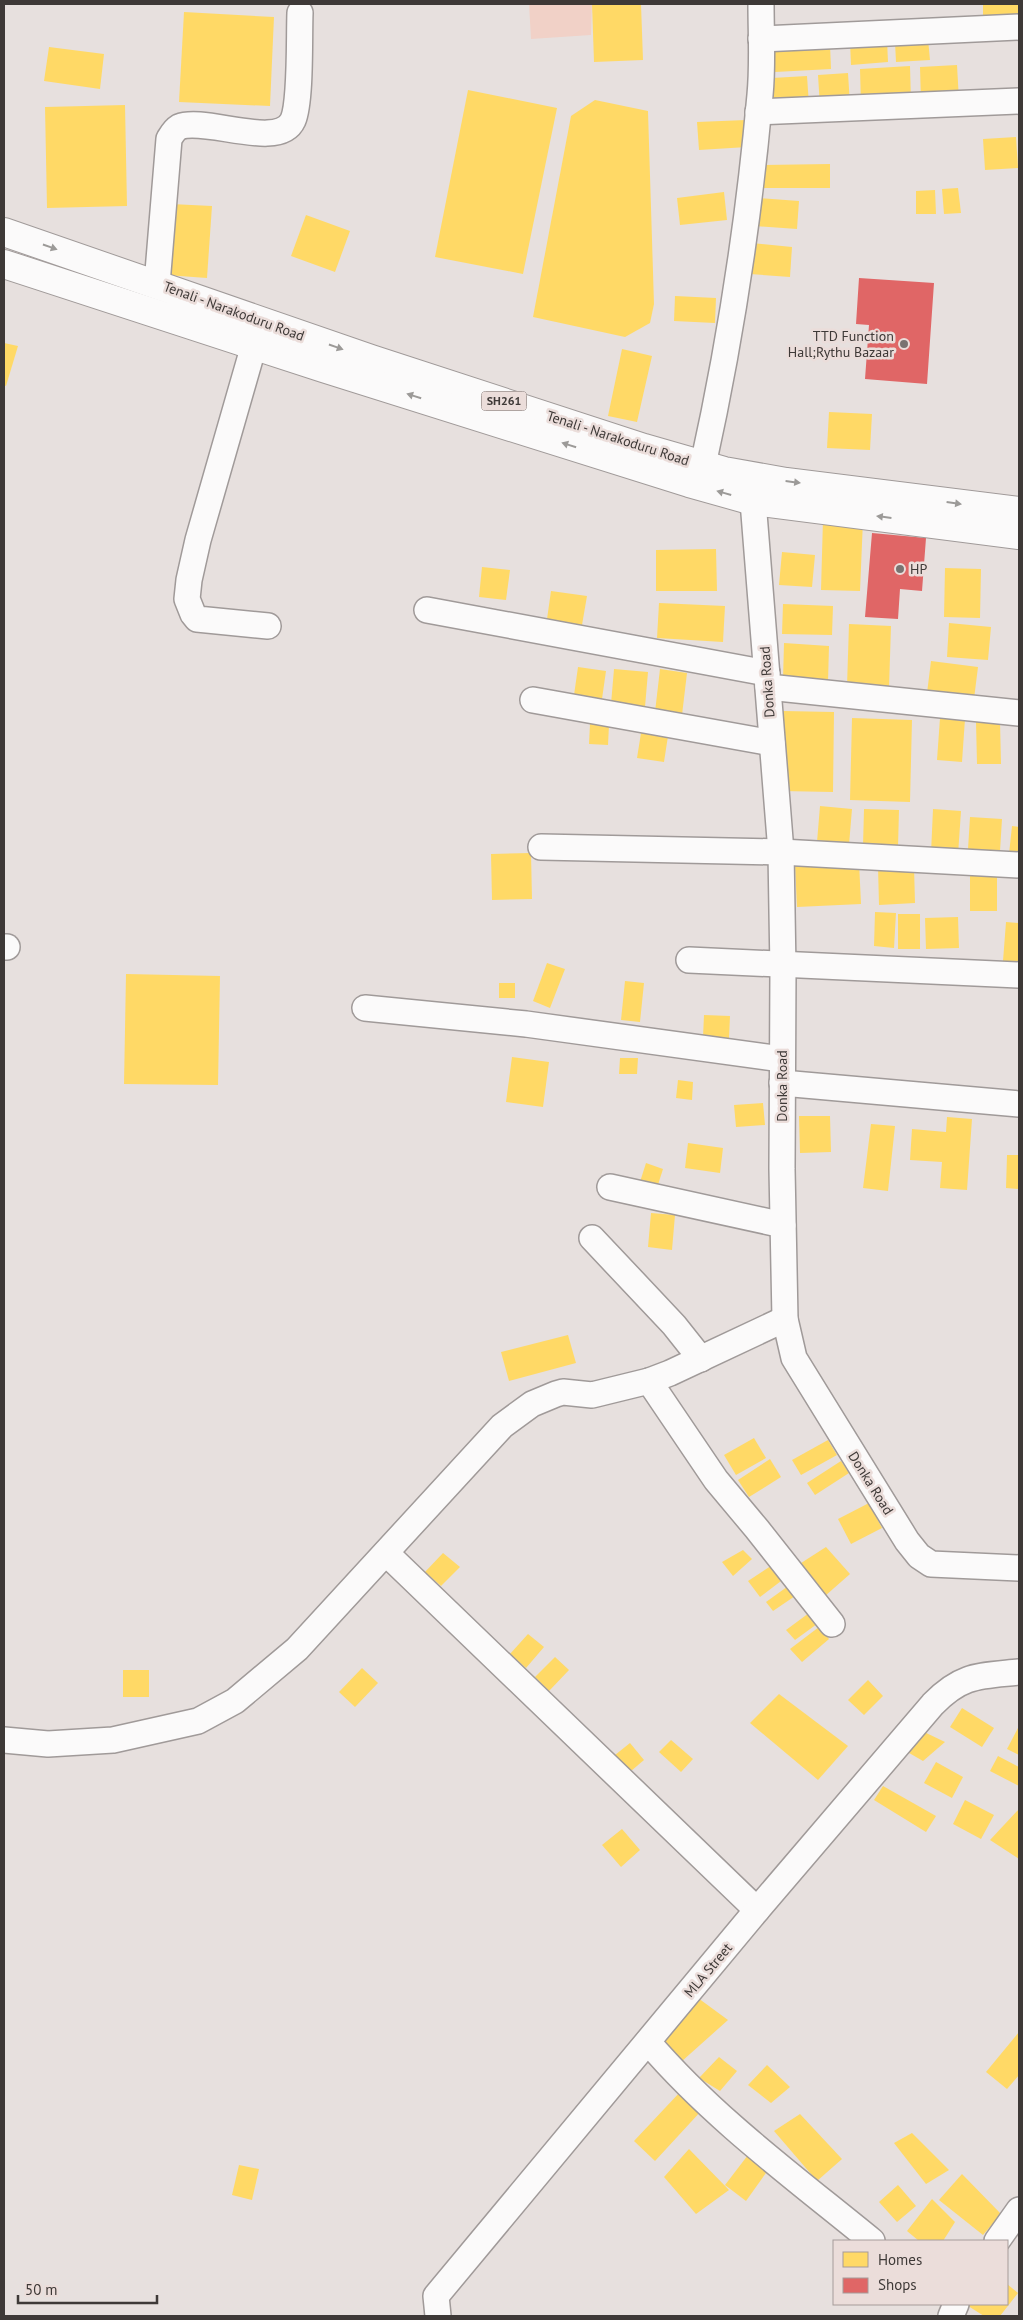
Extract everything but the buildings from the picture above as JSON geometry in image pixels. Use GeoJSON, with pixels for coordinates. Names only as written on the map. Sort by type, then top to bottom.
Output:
{"type":"FeatureCollection","features":[{"type":"Feature","properties":{"kind":"main road","name":"Tenali - Narakoduru Road"},"geometry":{"type":"LineString","coordinates":[[4,232],[371,359],[468,389],[644,448],[703,465],[754,489],[1019,511]]}},
{"type":"Feature","properties":{"kind":"main road","name":"Tenali - Narakoduru Road"},"geometry":{"type":"LineString","coordinates":[[4,264],[651,471],[1019,535]]}},
{"type":"Feature","properties":{"kind":"street"},"geometry":{"type":"LineString","coordinates":[[703,465],[731,323],[755,152],[761,4]]}},
{"type":"Feature","properties":{"kind":"street"},"geometry":{"type":"LineString","coordinates":[[157,284],[170,139],[173,132],[180,127],[193,126],[276,132],[290,126],[296,104],[300,13]]}},
{"type":"Feature","properties":{"kind":"street"},"geometry":{"type":"LineString","coordinates":[[761,39],[1019,27]]}},
{"type":"Feature","properties":{"kind":"street"},"geometry":{"type":"LineString","coordinates":[[758,112],[1019,101]]}},
{"type":"Feature","properties":{"kind":"street"},"geometry":{"type":"LineString","coordinates":[[254,345],[198,540],[187,599],[197,619],[268,626]]}},
{"type":"Feature","properties":{"kind":"street","name":"Donka Road"},"geometry":{"type":"LineString","coordinates":[[754,489],[781,852],[785,1319],[794,1358],[907,1541],[919,1556],[931,1564],[1019,1568]]}},
{"type":"Feature","properties":{"kind":"street"},"geometry":{"type":"LineString","coordinates":[[427,610],[767,680],[1019,713]]}},
{"type":"Feature","properties":{"kind":"street"},"geometry":{"type":"LineString","coordinates":[[533,700],[772,743]]}},
{"type":"Feature","properties":{"kind":"street"},"geometry":{"type":"LineString","coordinates":[[541,847],[781,852],[1019,865]]}},
{"type":"Feature","properties":{"kind":"street"},"geometry":{"type":"LineString","coordinates":[[689,960],[1019,974]]}},
{"type":"Feature","properties":{"kind":"street"},"geometry":{"type":"LineString","coordinates":[[365,1008],[526,1024],[782,1071],[1019,1104]]}},
{"type":"Feature","properties":{"kind":"street"},"geometry":{"type":"LineString","coordinates":[[610,1187],[783,1225]]}},
{"type":"Feature","properties":{"kind":"street"},"geometry":{"type":"LineString","coordinates":[[592,1238],[674,1325],[701,1359]]}},
{"type":"Feature","properties":{"kind":"street"},"geometry":{"type":"LineString","coordinates":[[4,1740],[48,1744],[113,1740],[198,1721],[235,1701],[297,1649],[502,1426],[532,1404],[563,1392],[592,1395],[649,1381],[701,1359],[785,1319]]}},
{"type":"Feature","properties":{"kind":"street"},"geometry":{"type":"LineString","coordinates":[[649,1381],[716,1480],[758,1529],[832,1624]]}},
{"type":"Feature","properties":{"kind":"street"},"geometry":{"type":"LineString","coordinates":[[386,1553],[758,1910]]}},
{"type":"Feature","properties":{"kind":"street","name":"MLA Street"},"geometry":{"type":"LineString","coordinates":[[438,2316],[436,2296],[758,1910],[948,1689],[961,1681],[988,1675],[1019,1672]]}},
{"type":"Feature","properties":{"kind":"street"},"geometry":{"type":"LineString","coordinates":[[648,2042],[668,2066],[716,2113],[871,2240]]}},
{"type":"Feature","properties":{"kind":"street"},"geometry":{"type":"LineString","coordinates":[[998,2240],[1019,2210]]}},
{"type":"Feature","properties":{"kind":"shaded area"},"geometry":{"type":"Polygon","coordinates":[[[529,4],[592,4],[591,35],[531,39],[529,4]]]}},
{"type":"Feature","properties":{"kind":"place","name":"TTD Function Hall;Rythu Bazaar"},"geometry":{"type":"Point","coordinates":[904,344]}},
{"type":"Feature","properties":{"kind":"place","name":"HP"},"geometry":{"type":"Point","coordinates":[900,569]}}]}
